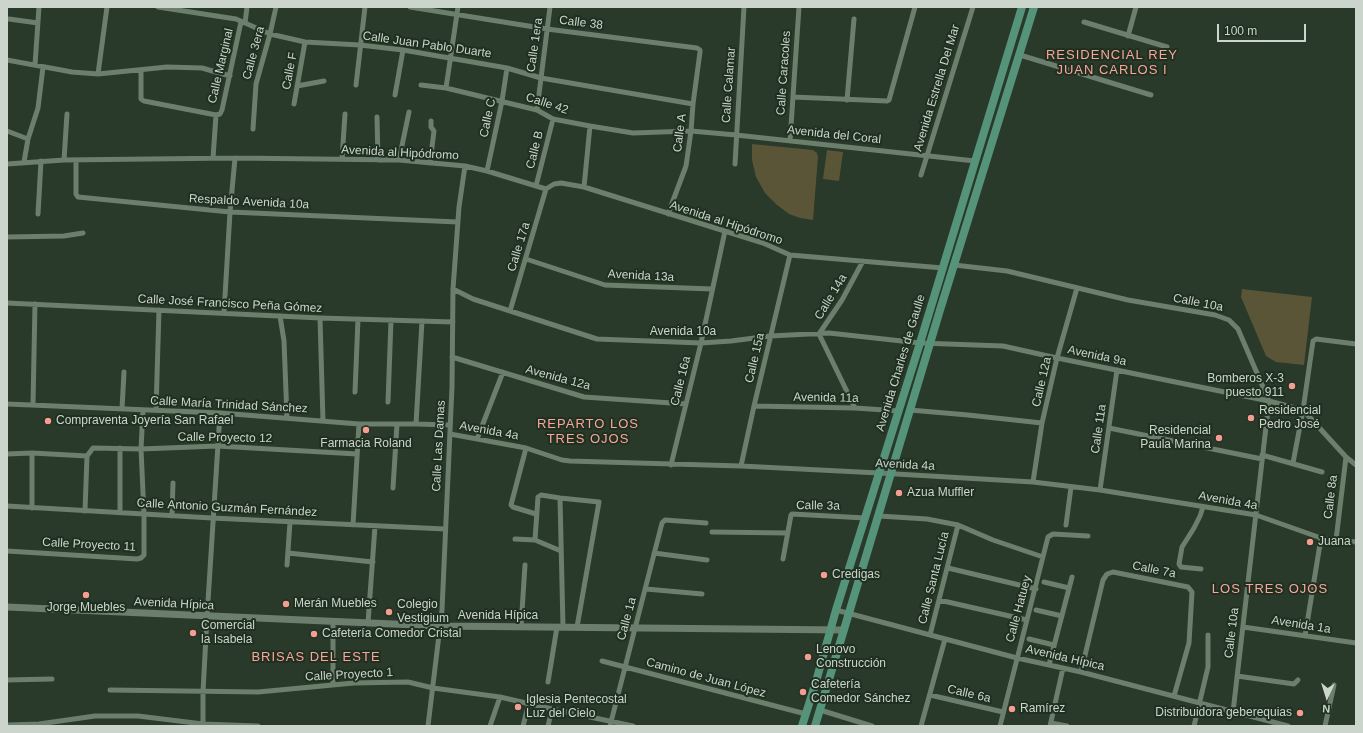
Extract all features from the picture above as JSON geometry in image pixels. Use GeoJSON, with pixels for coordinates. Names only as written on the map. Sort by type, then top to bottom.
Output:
{"type":"FeatureCollection","features":[{"type":"Feature","properties":{"kind":"main road","name":"Avenida Charles de Gaulle"},"geometry":{"type":"LineString","coordinates":[[802,726],[836,610],[920,343],[1022,7]]}},
{"type":"Feature","properties":{"kind":"main road","name":"Avenida Charles de Gaulle"},"geometry":{"type":"LineString","coordinates":[[814,726],[1034,7]]}},
{"type":"Feature","properties":{"kind":"street"},"geometry":{"type":"LineString","coordinates":[[35,65],[39,7]]}},
{"type":"Feature","properties":{"kind":"street"},"geometry":{"type":"LineString","coordinates":[[98,74],[107,7]]}},
{"type":"Feature","properties":{"kind":"street","name":"Calle Juan Pablo Duarte"},"geometry":{"type":"LineString","coordinates":[[158,7],[236,19],[270,34],[306,42],[360,45],[403,50],[507,68],[540,78],[693,104]]}},
{"type":"Feature","properties":{"kind":"street","name":"Calle Marginal"},"geometry":{"type":"LineString","coordinates":[[212,158],[218,114],[222,110],[247,7]]}},
{"type":"Feature","properties":{"kind":"street","name":"Calle 3era"},"geometry":{"type":"LineString","coordinates":[[253,129],[256,84],[276,7]]}},
{"type":"Feature","properties":{"kind":"street"},"geometry":{"type":"LineString","coordinates":[[356,85],[365,7]]}},
{"type":"Feature","properties":{"kind":"street","name":"Calle 38"},"geometry":{"type":"LineString","coordinates":[[410,7],[547,29],[697,48],[700,52]]}},
{"type":"Feature","properties":{"kind":"street"},"geometry":{"type":"LineString","coordinates":[[446,88],[458,7]]}},
{"type":"Feature","properties":{"kind":"street","name":"Calle 1era"},"geometry":{"type":"LineString","coordinates":[[538,110],[540,78],[550,7]]}},
{"type":"Feature","properties":{"kind":"street","name":"Calle Calamar"},"geometry":{"type":"LineString","coordinates":[[735,164],[744,7]]}},
{"type":"Feature","properties":{"kind":"street","name":"Calle Caracoles"},"geometry":{"type":"LineString","coordinates":[[790,141],[798,7]]}},
{"type":"Feature","properties":{"kind":"street"},"geometry":{"type":"LineString","coordinates":[[793,96],[884,102],[889,100],[915,7]]}},
{"type":"Feature","properties":{"kind":"street","name":"Avenida Estrella Del Mar"},"geometry":{"type":"LineString","coordinates":[[921,175],[973,7]]}},
{"type":"Feature","properties":{"kind":"street"},"geometry":{"type":"LineString","coordinates":[[1128,36],[1136,7]]}},
{"type":"Feature","properties":{"kind":"street"},"geometry":{"type":"LineString","coordinates":[[9,19],[38,23]]}},
{"type":"Feature","properties":{"kind":"street"},"geometry":{"type":"LineString","coordinates":[[847,100],[854,19]]}},
{"type":"Feature","properties":{"kind":"street"},"geometry":{"type":"LineString","coordinates":[[1084,22],[1167,47]]}},
{"type":"Feature","properties":{"kind":"street","name":"Calle F"},"geometry":{"type":"LineString","coordinates":[[294,104],[306,42]]}},
{"type":"Feature","properties":{"kind":"street"},"geometry":{"type":"LineString","coordinates":[[395,95],[403,50]]}},
{"type":"Feature","properties":{"kind":"street","name":"Calle A"},"geometry":{"type":"LineString","coordinates":[[668,214],[686,166],[700,52]]}},
{"type":"Feature","properties":{"kind":"street"},"geometry":{"type":"LineString","coordinates":[[1020,55],[1151,95]]}},
{"type":"Feature","properties":{"kind":"street"},"geometry":{"type":"LineString","coordinates":[[7,60],[43,67],[98,74],[167,67],[202,68],[230,76]]}},
{"type":"Feature","properties":{"kind":"street"},"geometry":{"type":"LineString","coordinates":[[24,162],[28,139],[38,108],[43,67]]}},
{"type":"Feature","properties":{"kind":"street","name":"Calle C"},"geometry":{"type":"LineString","coordinates":[[487,171],[502,101],[507,68]]}},
{"type":"Feature","properties":{"kind":"street"},"geometry":{"type":"LineString","coordinates":[[142,70],[141,99],[144,101],[218,114]]}},
{"type":"Feature","properties":{"kind":"street"},"geometry":{"type":"LineString","coordinates":[[297,86],[324,81]]}},
{"type":"Feature","properties":{"kind":"street","name":"Calle 42"},"geometry":{"type":"LineString","coordinates":[[422,85],[446,88],[502,101],[538,110],[553,118],[590,126],[633,133],[691,132]]}},
{"type":"Feature","properties":{"kind":"street"},"geometry":{"type":"LineString","coordinates":[[399,160],[409,112]]}},
{"type":"Feature","properties":{"kind":"street"},"geometry":{"type":"LineString","coordinates":[[64,160],[67,114]]}},
{"type":"Feature","properties":{"kind":"street"},"geometry":{"type":"LineString","coordinates":[[342,160],[345,114]]}},
{"type":"Feature","properties":{"kind":"street"},"geometry":{"type":"LineString","coordinates":[[377,117],[378,160]]}},
{"type":"Feature","properties":{"kind":"street","name":"Calle B"},"geometry":{"type":"LineString","coordinates":[[536,186],[553,118]]}},
{"type":"Feature","properties":{"kind":"street"},"geometry":{"type":"LineString","coordinates":[[430,163],[434,131],[431,127],[431,121]]}},
{"type":"Feature","properties":{"kind":"street"},"geometry":{"type":"LineString","coordinates":[[584,188],[590,126]]}},
{"type":"Feature","properties":{"kind":"street"},"geometry":{"type":"LineString","coordinates":[[7,131],[28,139]]}},
{"type":"Feature","properties":{"kind":"street","name":"Avenida del Coral"},"geometry":{"type":"LineString","coordinates":[[691,132],[736,134],[975,161]]}},
{"type":"Feature","properties":{"kind":"street"},"geometry":{"type":"LineString","coordinates":[[224,313],[235,158]]}},
{"type":"Feature","properties":{"kind":"street","name":"Avenida al Hipódromo"},"geometry":{"type":"LineString","coordinates":[[7,164],[64,160],[235,158],[399,160],[465,166],[546,189],[554,184],[561,183],[584,188],[762,243],[790,255],[943,268]]}},
{"type":"Feature","properties":{"kind":"street","name":"Respaldo Avenida 10a"},"geometry":{"type":"LineString","coordinates":[[76,160],[76,194],[78,198],[230,212],[458,222]]}},
{"type":"Feature","properties":{"kind":"street"},"geometry":{"type":"LineString","coordinates":[[38,214],[41,162]]}},
{"type":"Feature","properties":{"kind":"street","name":"Calle Las Damas"},"geometry":{"type":"LineString","coordinates":[[428,726],[442,610],[450,434],[453,289],[459,207],[465,166]]}},
{"type":"Feature","properties":{"kind":"street","name":"Calle 17a"},"geometry":{"type":"LineString","coordinates":[[510,311],[546,189]]}},
{"type":"Feature","properties":{"kind":"street","name":"Calle 16a"},"geometry":{"type":"LineString","coordinates":[[671,465],[701,343],[725,231]]}},
{"type":"Feature","properties":{"kind":"street"},"geometry":{"type":"LineString","coordinates":[[7,237],[64,236],[83,233]]}},
{"type":"Feature","properties":{"kind":"street","name":"Calle 15a"},"geometry":{"type":"LineString","coordinates":[[741,466],[790,255]]}},
{"type":"Feature","properties":{"kind":"street","name":"Avenida 13a"},"geometry":{"type":"LineString","coordinates":[[526,259],[605,285],[712,289]]}},
{"type":"Feature","properties":{"kind":"street","name":"Calle 14a"},"geometry":{"type":"LineString","coordinates":[[855,408],[819,334],[842,300],[863,261]]}},
{"type":"Feature","properties":{"kind":"street","name":"Calle 10a"},"geometry":{"type":"LineString","coordinates":[[954,265],[1007,271],[1128,300],[1215,315],[1229,320],[1242,335],[1269,401],[1233,712]]}},
{"type":"Feature","properties":{"kind":"street","name":"Calle 12a"},"geometry":{"type":"LineString","coordinates":[[1032,482],[1042,423],[1057,358],[1077,288]]}},
{"type":"Feature","properties":{"kind":"street","name":"Avenida 10a"},"geometry":{"type":"LineString","coordinates":[[453,289],[473,299],[597,339],[701,343],[770,336],[829,333],[920,343]]}},
{"type":"Feature","properties":{"kind":"street","name":"Calle José Francisco Peña Gómez"},"geometry":{"type":"LineString","coordinates":[[7,303],[358,320],[453,322]]}},
{"type":"Feature","properties":{"kind":"street"},"geometry":{"type":"LineString","coordinates":[[33,404],[35,304]]}},
{"type":"Feature","properties":{"kind":"street"},"geometry":{"type":"LineString","coordinates":[[156,410],[159,310]]}},
{"type":"Feature","properties":{"kind":"street"},"geometry":{"type":"LineString","coordinates":[[280,316],[284,341],[287,418]]}},
{"type":"Feature","properties":{"kind":"street"},"geometry":{"type":"LineString","coordinates":[[320,318],[323,421]]}},
{"type":"Feature","properties":{"kind":"street"},"geometry":{"type":"LineString","coordinates":[[355,392],[358,320]]}},
{"type":"Feature","properties":{"kind":"street"},"geometry":{"type":"LineString","coordinates":[[388,402],[391,320]]}},
{"type":"Feature","properties":{"kind":"street"},"geometry":{"type":"LineString","coordinates":[[416,424],[422,321]]}},
{"type":"Feature","properties":{"kind":"street"},"geometry":{"type":"LineString","coordinates":[[1293,463],[1314,339],[1356,344]]}},
{"type":"Feature","properties":{"kind":"street","name":"Avenida 9a"},"geometry":{"type":"LineString","coordinates":[[920,343],[1003,346],[1269,401],[1303,410]]}},
{"type":"Feature","properties":{"kind":"street","name":"Avenida 12a"},"geometry":{"type":"LineString","coordinates":[[452,357],[584,397],[686,404]]}},
{"type":"Feature","properties":{"kind":"street","name":"Calle 11a"},"geometry":{"type":"LineString","coordinates":[[1100,490],[1117,370]]}},
{"type":"Feature","properties":{"kind":"street"},"geometry":{"type":"LineString","coordinates":[[122,409],[124,372]]}},
{"type":"Feature","properties":{"kind":"street"},"geometry":{"type":"LineString","coordinates":[[477,439],[503,372]]}},
{"type":"Feature","properties":{"kind":"street","name":"Calle María Trinidad Sánchez"},"geometry":{"type":"LineString","coordinates":[[7,404],[220,413],[359,424],[450,425]]}},
{"type":"Feature","properties":{"kind":"street","name":"Avenida 11a"},"geometry":{"type":"LineString","coordinates":[[754,406],[855,408],[899,411]]}},
{"type":"Feature","properties":{"kind":"street","name":"Calle Proyecto 11"},"geometry":{"type":"LineString","coordinates":[[7,551],[137,559],[144,555],[141,448],[143,410]]}},
{"type":"Feature","properties":{"kind":"street"},"geometry":{"type":"LineString","coordinates":[[910,410],[1042,423]]}},
{"type":"Feature","properties":{"kind":"street"},"geometry":{"type":"LineString","coordinates":[[1303,410],[1346,457],[1356,465]]}},
{"type":"Feature","properties":{"kind":"street"},"geometry":{"type":"LineString","coordinates":[[203,724],[203,692],[212,518],[220,413]]}},
{"type":"Feature","properties":{"kind":"street"},"geometry":{"type":"LineString","coordinates":[[352,525],[359,424]]}},
{"type":"Feature","properties":{"kind":"street"},"geometry":{"type":"LineString","coordinates":[[393,488],[397,424]]}},
{"type":"Feature","properties":{"kind":"street"},"geometry":{"type":"LineString","coordinates":[[1109,428],[1293,463],[1322,472]]}},
{"type":"Feature","properties":{"kind":"street","name":"Avenida 4a"},"geometry":{"type":"LineString","coordinates":[[450,434],[526,448],[562,460],[570,461],[741,466],[1032,482],[1071,486],[1256,515],[1321,538],[1356,542]]}},
{"type":"Feature","properties":{"kind":"street","name":"Calle Proyecto 12"},"geometry":{"type":"LineString","coordinates":[[87,456],[93,448],[217,446],[357,454]]}},
{"type":"Feature","properties":{"kind":"street"},"geometry":{"type":"LineString","coordinates":[[120,448],[120,513]]}},
{"type":"Feature","properties":{"kind":"street"},"geometry":{"type":"LineString","coordinates":[[526,448],[511,505],[513,507],[536,514]]}},
{"type":"Feature","properties":{"kind":"street"},"geometry":{"type":"LineString","coordinates":[[32,453],[32,508]]}},
{"type":"Feature","properties":{"kind":"street"},"geometry":{"type":"LineString","coordinates":[[7,454],[32,453],[87,456],[85,511]]}},
{"type":"Feature","properties":{"kind":"street","name":"Calle 8a"},"geometry":{"type":"LineString","coordinates":[[1336,540],[1346,457]]}},
{"type":"Feature","properties":{"kind":"street"},"geometry":{"type":"LineString","coordinates":[[172,516],[173,483]]}},
{"type":"Feature","properties":{"kind":"street"},"geometry":{"type":"LineString","coordinates":[[1066,525],[1071,486]]}},
{"type":"Feature","properties":{"kind":"street"},"geometry":{"type":"LineString","coordinates":[[535,540],[536,514],[539,496],[599,502],[577,627]]}},
{"type":"Feature","properties":{"kind":"street"},"geometry":{"type":"LineString","coordinates":[[548,682],[560,627],[560,498]]}},
{"type":"Feature","properties":{"kind":"street","name":"Calle Antonio Guzmán Fernández"},"geometry":{"type":"LineString","coordinates":[[7,506],[172,516],[445,529]]}},
{"type":"Feature","properties":{"kind":"street"},"geometry":{"type":"LineString","coordinates":[[1201,569],[1181,567],[1179,564],[1182,547],[1194,528],[1203,507]]}},
{"type":"Feature","properties":{"kind":"street","name":"Calle 3a"},"geometry":{"type":"LineString","coordinates":[[782,559],[792,514],[865,518]]}},
{"type":"Feature","properties":{"kind":"street"},"geometry":{"type":"LineString","coordinates":[[879,516],[926,519],[958,525],[993,540],[1043,557]]}},
{"type":"Feature","properties":{"kind":"street","name":"Calle 1a"},"geometry":{"type":"LineString","coordinates":[[611,724],[662,523],[665,520],[706,523]]}},
{"type":"Feature","properties":{"kind":"street"},"geometry":{"type":"LineString","coordinates":[[287,565],[290,522]]}},
{"type":"Feature","properties":{"kind":"street","name":"Calle Santa Lucía"},"geometry":{"type":"LineString","coordinates":[[930,635],[958,525]]}},
{"type":"Feature","properties":{"kind":"street"},"geometry":{"type":"LineString","coordinates":[[368,623],[375,526]]}},
{"type":"Feature","properties":{"kind":"street"},"geometry":{"type":"LineString","coordinates":[[712,532],[787,533]]}},
{"type":"Feature","properties":{"kind":"street","name":"Calle Hatuey"},"geometry":{"type":"LineString","coordinates":[[1000,726],[1048,537],[1050,534],[1088,536]]}},
{"type":"Feature","properties":{"kind":"street"},"geometry":{"type":"LineString","coordinates":[[1305,636],[1321,538]]}},
{"type":"Feature","properties":{"kind":"street"},"geometry":{"type":"LineString","coordinates":[[515,539],[535,540],[561,551]]}},
{"type":"Feature","properties":{"kind":"street"},"geometry":{"type":"LineString","coordinates":[[288,553],[373,562]]}},
{"type":"Feature","properties":{"kind":"street"},"geometry":{"type":"LineString","coordinates":[[654,554],[707,560]]}},
{"type":"Feature","properties":{"kind":"street"},"geometry":{"type":"LineString","coordinates":[[521,627],[525,565]]}},
{"type":"Feature","properties":{"kind":"street"},"geometry":{"type":"LineString","coordinates":[[948,568],[1036,588]]}},
{"type":"Feature","properties":{"kind":"street","name":"Calle 7a"},"geometry":{"type":"LineString","coordinates":[[1081,672],[1103,580],[1107,574],[1113,572],[1188,587],[1192,592],[1189,643],[1174,696]]}},
{"type":"Feature","properties":{"kind":"street"},"geometry":{"type":"LineString","coordinates":[[1049,665],[1072,577]]}},
{"type":"Feature","properties":{"kind":"street"},"geometry":{"type":"LineString","coordinates":[[1044,582],[1069,588]]}},
{"type":"Feature","properties":{"kind":"street"},"geometry":{"type":"LineString","coordinates":[[646,588],[702,594]]}},
{"type":"Feature","properties":{"kind":"street"},"geometry":{"type":"LineString","coordinates":[[939,600],[1027,620]]}},
{"type":"Feature","properties":{"kind":"street","name":"Avenida Hípica"},"geometry":{"type":"LineString","coordinates":[[7,607],[439,626],[844,630]]}},
{"type":"Feature","properties":{"kind":"street","name":"Avenida Hípica"},"geometry":{"type":"LineString","coordinates":[[836,610],[1017,658],[1081,672],[1288,726]]}},
{"type":"Feature","properties":{"kind":"street"},"geometry":{"type":"LineString","coordinates":[[1036,610],[1062,616]]}},
{"type":"Feature","properties":{"kind":"street"},"geometry":{"type":"LineString","coordinates":[[333,622],[333,685]]}},
{"type":"Feature","properties":{"kind":"street","name":"Avenida 1a"},"geometry":{"type":"LineString","coordinates":[[1243,626],[1356,643]]}},
{"type":"Feature","properties":{"kind":"street"},"geometry":{"type":"LineString","coordinates":[[1194,726],[1208,667],[1208,635]]}},
{"type":"Feature","properties":{"kind":"street"},"geometry":{"type":"LineString","coordinates":[[921,726],[945,639]]}},
{"type":"Feature","properties":{"kind":"street"},"geometry":{"type":"LineString","coordinates":[[1029,639],[1054,645]]}},
{"type":"Feature","properties":{"kind":"street","name":"Camino de Juan López"},"geometry":{"type":"LineString","coordinates":[[602,661],[806,714]]}},
{"type":"Feature","properties":{"kind":"street"},"geometry":{"type":"LineString","coordinates":[[1063,668],[1051,725],[1067,726]]}},
{"type":"Feature","properties":{"kind":"street"},"geometry":{"type":"LineString","coordinates":[[1237,676],[1294,684],[1298,680]]}},
{"type":"Feature","properties":{"kind":"street"},"geometry":{"type":"LineString","coordinates":[[7,680],[52,679]]}},
{"type":"Feature","properties":{"kind":"street","name":"Calle Proyecto 1"},"geometry":{"type":"LineString","coordinates":[[110,690],[258,692],[354,683],[408,682],[433,688],[500,697],[611,724],[633,726]]}},
{"type":"Feature","properties":{"kind":"street"},"geometry":{"type":"LineString","coordinates":[[1325,726],[1334,685]]}},
{"type":"Feature","properties":{"kind":"street","name":"Calle 6a"},"geometry":{"type":"LineString","coordinates":[[930,695],[1003,712]]}},
{"type":"Feature","properties":{"kind":"street"},"geometry":{"type":"LineString","coordinates":[[490,726],[500,697]]}},
{"type":"Feature","properties":{"kind":"street"},"geometry":{"type":"LineString","coordinates":[[523,726],[529,703]]}},
{"type":"Feature","properties":{"kind":"street"},"geometry":{"type":"LineString","coordinates":[[548,726],[552,709]]}},
{"type":"Feature","properties":{"kind":"street"},"geometry":{"type":"LineString","coordinates":[[820,710],[860,724],[872,726]]}},
{"type":"Feature","properties":{"kind":"street"},"geometry":{"type":"LineString","coordinates":[[7,725],[39,725],[94,716],[138,716],[203,724],[258,726]]}},
{"type":"Feature","properties":{"kind":"street"},"geometry":{"type":"LineString","coordinates":[[166,719],[166,726]]}},
{"type":"Feature","properties":{"kind":"shaded area"},"geometry":{"type":"Polygon","coordinates":[[[752,144],[813,150],[817,153],[818,157],[813,220],[800,218],[789,214],[765,193],[756,177],[752,160],[752,144]]]}},
{"type":"Feature","properties":{"kind":"shaded area"},"geometry":{"type":"Polygon","coordinates":[[[827,150],[843,152],[839,181],[823,179],[827,150]]]}},
{"type":"Feature","properties":{"kind":"shaded area"},"geometry":{"type":"Polygon","coordinates":[[[1242,289],[1312,297],[1304,365],[1276,362],[1266,356],[1241,297],[1242,289]]]}},
{"type":"Feature","properties":{"kind":"place","name":"Bomberos X-3 puesto 911"},"geometry":{"type":"Point","coordinates":[1292,386]}},
{"type":"Feature","properties":{"kind":"place","name":"Residencial Pedro José"},"geometry":{"type":"Point","coordinates":[1251,418]}},
{"type":"Feature","properties":{"kind":"place","name":"Compraventa Joyería San Rafael"},"geometry":{"type":"Point","coordinates":[48,421]}},
{"type":"Feature","properties":{"kind":"place","name":"Farmacia Roland"},"geometry":{"type":"Point","coordinates":[366,430]}},
{"type":"Feature","properties":{"kind":"place","name":"Residencial Paula Marina"},"geometry":{"type":"Point","coordinates":[1219,438]}},
{"type":"Feature","properties":{"kind":"place","name":"Azua Muffler"},"geometry":{"type":"Point","coordinates":[899,493]}},
{"type":"Feature","properties":{"kind":"place","name":"Juana"},"geometry":{"type":"Point","coordinates":[1310,542]}},
{"type":"Feature","properties":{"kind":"place","name":"Credigas"},"geometry":{"type":"Point","coordinates":[824,575]}},
{"type":"Feature","properties":{"kind":"place","name":"Jorge Muebles"},"geometry":{"type":"Point","coordinates":[86,595]}},
{"type":"Feature","properties":{"kind":"place","name":"Merán Muebles"},"geometry":{"type":"Point","coordinates":[286,604]}},
{"type":"Feature","properties":{"kind":"place","name":"Colegio Vestigium"},"geometry":{"type":"Point","coordinates":[389,612]}},
{"type":"Feature","properties":{"kind":"place","name":"Comercial la Isabela"},"geometry":{"type":"Point","coordinates":[193,633]}},
{"type":"Feature","properties":{"kind":"place","name":"Cafetería Comedor Cristal"},"geometry":{"type":"Point","coordinates":[314,634]}},
{"type":"Feature","properties":{"kind":"place","name":"Lenovo Construcción"},"geometry":{"type":"Point","coordinates":[808,657]}},
{"type":"Feature","properties":{"kind":"place","name":"Cafetería Comedor Sánchez"},"geometry":{"type":"Point","coordinates":[803,692]}},
{"type":"Feature","properties":{"kind":"place","name":"Iglesia Pentecostal Luz del Cielo"},"geometry":{"type":"Point","coordinates":[518,707]}},
{"type":"Feature","properties":{"kind":"place","name":"Ramírez"},"geometry":{"type":"Point","coordinates":[1012,709]}},
{"type":"Feature","properties":{"kind":"place","name":"Distribuidora geberequias"},"geometry":{"type":"Point","coordinates":[1300,713]}},
{"type":"Feature","properties":{"kind":"district","name":"RESIDENCIAL REY JUAN CARLOS I"},"geometry":{"type":"Point","coordinates":[1112,62]}},
{"type":"Feature","properties":{"kind":"district","name":"REPARTO LOS TRES OJOS"},"geometry":{"type":"Point","coordinates":[588,432]}},
{"type":"Feature","properties":{"kind":"district","name":"LOS TRES OJOS"},"geometry":{"type":"Point","coordinates":[1270,589]}},
{"type":"Feature","properties":{"kind":"district","name":"BRISAS DEL ESTE"},"geometry":{"type":"Point","coordinates":[316,657]}}]}
